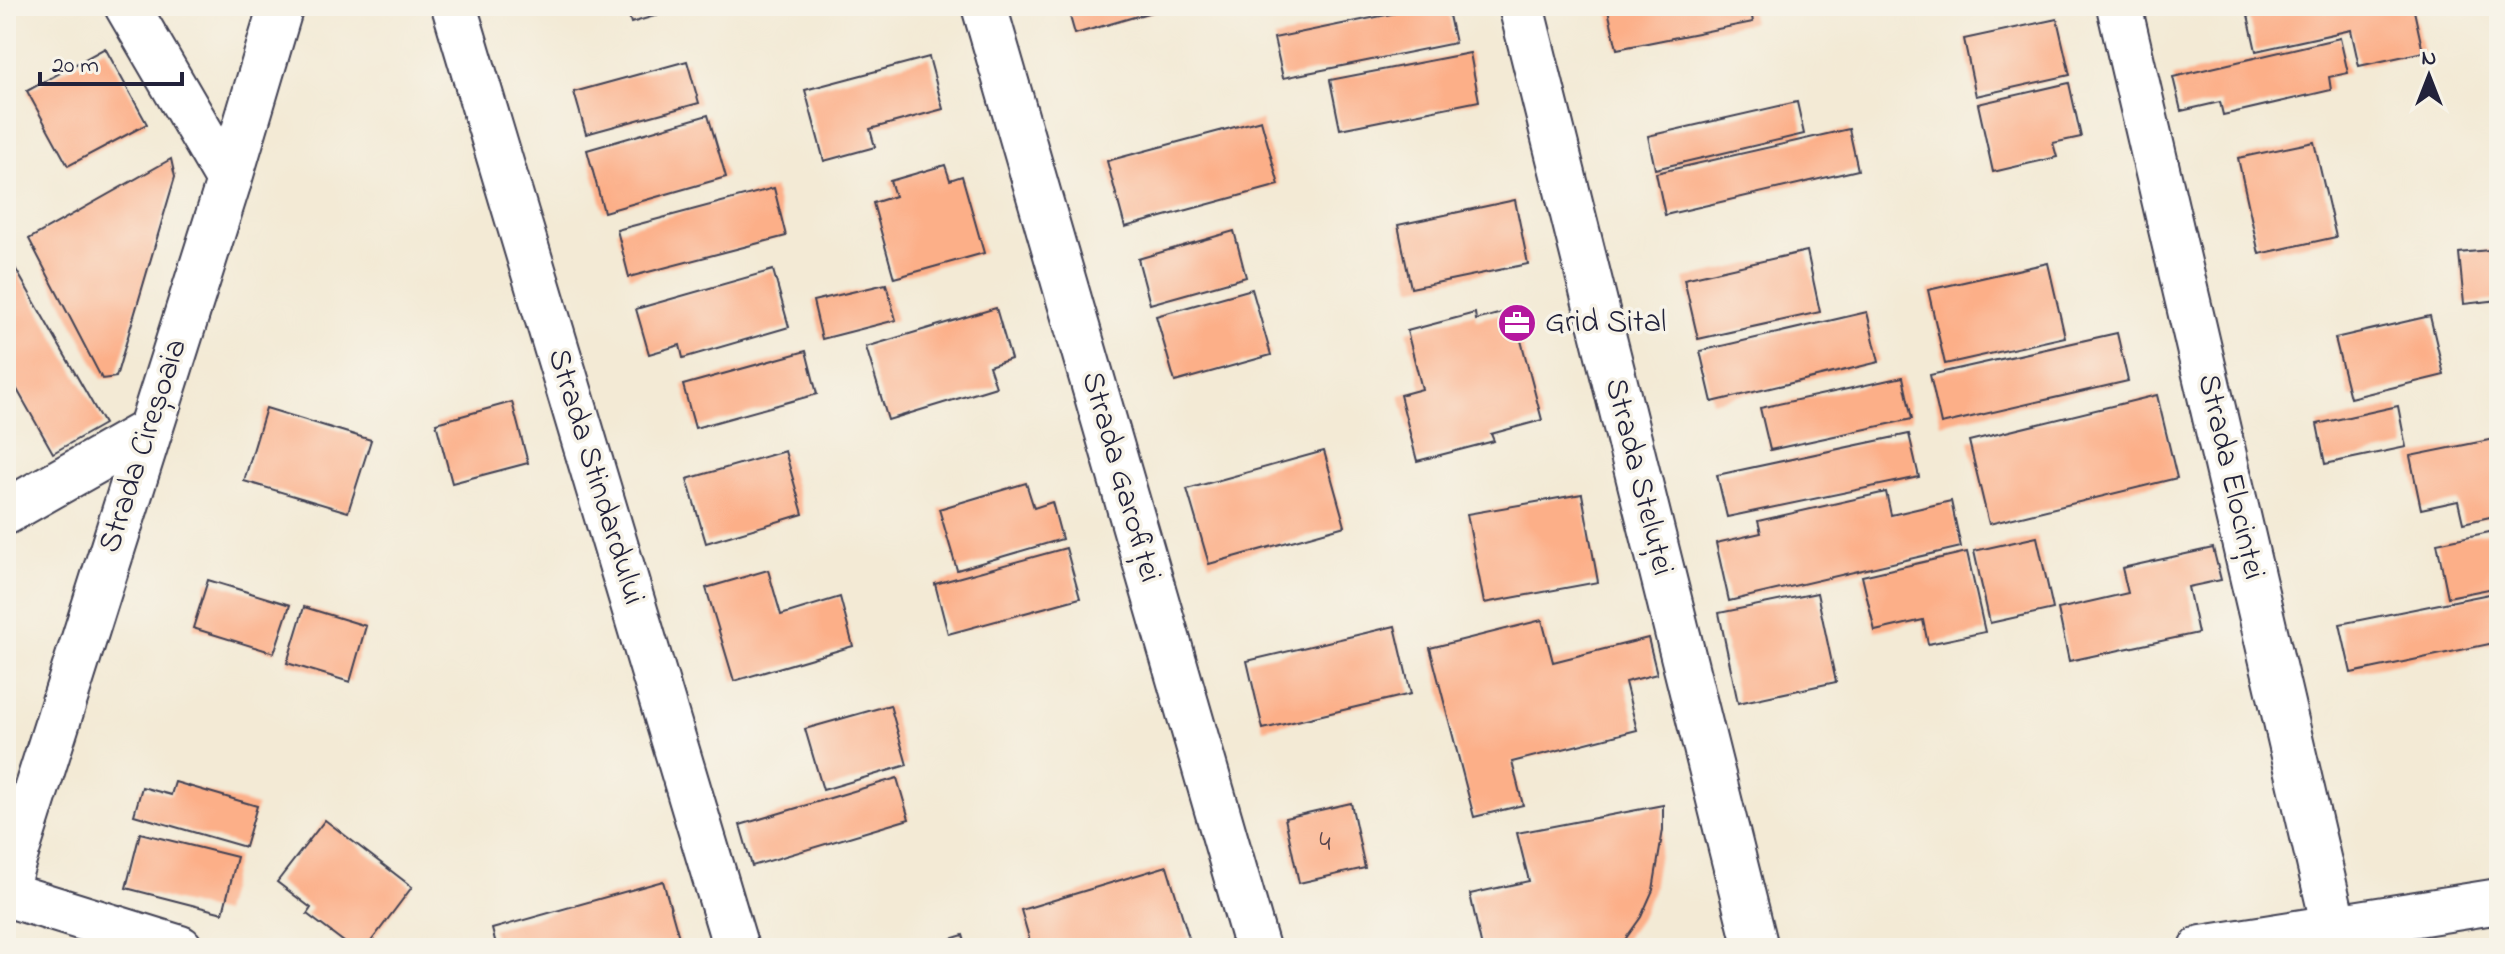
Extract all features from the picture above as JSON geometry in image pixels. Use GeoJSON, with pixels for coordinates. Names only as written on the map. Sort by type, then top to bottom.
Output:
{"type":"FeatureCollection","features":[{"type":"Feature","properties":{"kind":"street"},"geometry":{"type":"LineString","coordinates":[[127,6],[229,181]]}},
{"type":"Feature","properties":{"kind":"street","name":"Strada Cireșoaia"},"geometry":{"type":"LineString","coordinates":[[6,885],[229,181],[281,6]]}},
{"type":"Feature","properties":{"kind":"street","name":"Strada Stindardului"},"geometry":{"type":"LineString","coordinates":[[454,6],[736,948]]}},
{"type":"Feature","properties":{"kind":"street","name":"Strada Garofiței"},"geometry":{"type":"LineString","coordinates":[[984,6],[1257,948]]}},
{"type":"Feature","properties":{"kind":"street","name":"Strada Steluței"},"geometry":{"type":"LineString","coordinates":[[1521,6],[1756,948]]}},
{"type":"Feature","properties":{"kind":"street","name":"Strada Elocinței"},"geometry":{"type":"LineString","coordinates":[[2119,6],[2338,937]]}},
{"type":"Feature","properties":{"kind":"street"},"geometry":{"type":"LineString","coordinates":[[6,512],[149,431]]}},
{"type":"Feature","properties":{"kind":"street"},"geometry":{"type":"LineString","coordinates":[[6,894],[180,948]]}},
{"type":"Feature","properties":{"kind":"street"},"geometry":{"type":"LineString","coordinates":[[2202,948],[2338,937],[2499,901]]}},
{"type":"Feature","properties":{"kind":"building"},"geometry":{"type":"Polygon","coordinates":[[[626,6],[684,6],[685,7],[631,23],[626,6]]]}},
{"type":"Feature","properties":{"kind":"building"},"geometry":{"type":"Polygon","coordinates":[[[1067,6],[1161,6],[1162,9],[1075,34],[1067,6]]]}},
{"type":"Feature","properties":{"kind":"building"},"geometry":{"type":"Polygon","coordinates":[[[1430,6],[1447,6],[1455,43],[1283,78],[1274,38],[1430,6]]]}},
{"type":"Feature","properties":{"kind":"building"},"geometry":{"type":"Polygon","coordinates":[[[1627,6],[1750,6],[1753,22],[1617,49],[1608,10],[1627,6]]]}},
{"type":"Feature","properties":{"kind":"building"},"geometry":{"type":"Polygon","coordinates":[[[2246,6],[2413,6],[2423,52],[2359,66],[2351,30],[2256,51],[2246,6]]]}},
{"type":"Feature","properties":{"kind":"building"},"geometry":{"type":"Polygon","coordinates":[[[2057,19],[2070,75],[1976,96],[1964,39],[2057,19]]]}},
{"type":"Feature","properties":{"kind":"building"},"geometry":{"type":"Polygon","coordinates":[[[2340,38],[2348,73],[2329,77],[2331,90],[2223,115],[2220,102],[2181,111],[2173,77],[2340,38]]]}},
{"type":"Feature","properties":{"kind":"building"},"geometry":{"type":"Polygon","coordinates":[[[105,48],[147,124],[68,166],[27,91],[105,48]]]}},
{"type":"Feature","properties":{"kind":"building"},"geometry":{"type":"Polygon","coordinates":[[[1470,53],[1479,101],[1340,129],[1330,80],[1470,53]]]}},
{"type":"Feature","properties":{"kind":"building"},"geometry":{"type":"Polygon","coordinates":[[[929,57],[943,109],[870,129],[875,147],[824,161],[805,90],[929,57]]]}},
{"type":"Feature","properties":{"kind":"building"},"geometry":{"type":"Polygon","coordinates":[[[687,61],[699,103],[586,134],[574,92],[687,61]]]}},
{"type":"Feature","properties":{"kind":"building"},"geometry":{"type":"Polygon","coordinates":[[[2069,83],[2081,137],[2053,143],[2057,157],[1993,172],[1978,104],[2069,83]]]}},
{"type":"Feature","properties":{"kind":"building"},"geometry":{"type":"Polygon","coordinates":[[[1797,102],[1804,134],[1655,169],[1648,136],[1797,102]]]}},
{"type":"Feature","properties":{"kind":"building"},"geometry":{"type":"Polygon","coordinates":[[[708,115],[726,177],[604,212],[587,150],[708,115]]]}},
{"type":"Feature","properties":{"kind":"building"},"geometry":{"type":"Polygon","coordinates":[[[1261,120],[1279,185],[1125,227],[1107,161],[1261,120]]]}},
{"type":"Feature","properties":{"kind":"building"},"geometry":{"type":"Polygon","coordinates":[[[1849,129],[1858,170],[1665,215],[1656,173],[1849,129]]]}},
{"type":"Feature","properties":{"kind":"building"},"geometry":{"type":"Polygon","coordinates":[[[2314,142],[2336,237],[2259,254],[2238,158],[2314,142]]]}},
{"type":"Feature","properties":{"kind":"building"},"geometry":{"type":"Polygon","coordinates":[[[171,159],[175,177],[116,377],[102,379],[29,239],[171,159]]]}},
{"type":"Feature","properties":{"kind":"building"},"geometry":{"type":"Polygon","coordinates":[[[945,165],[950,180],[962,176],[984,253],[894,278],[873,203],[895,196],[890,181],[945,165]]]}},
{"type":"Feature","properties":{"kind":"building"},"geometry":{"type":"Polygon","coordinates":[[[774,188],[786,236],[629,277],[617,230],[774,188]]]}},
{"type":"Feature","properties":{"kind":"building"},"geometry":{"type":"Polygon","coordinates":[[[1515,200],[1528,264],[1411,288],[1398,225],[1515,200]]]}},
{"type":"Feature","properties":{"kind":"building"},"geometry":{"type":"Polygon","coordinates":[[[1234,231],[1246,277],[1150,304],[1138,259],[1234,231]]]}},
{"type":"Feature","properties":{"kind":"building"},"geometry":{"type":"Polygon","coordinates":[[[2499,249],[2499,300],[2464,304],[2459,253],[2499,249]]]}},
{"type":"Feature","properties":{"kind":"building"},"geometry":{"type":"Polygon","coordinates":[[[1807,251],[1820,312],[1698,339],[1684,279],[1807,251]]]}},
{"type":"Feature","properties":{"kind":"building"},"geometry":{"type":"Polygon","coordinates":[[[6,252],[104,424],[53,453],[6,370],[6,252]]]}},
{"type":"Feature","properties":{"kind":"building"},"geometry":{"type":"Polygon","coordinates":[[[2048,263],[2065,337],[1945,364],[1928,290],[2048,263]]]}},
{"type":"Feature","properties":{"kind":"building"},"geometry":{"type":"Polygon","coordinates":[[[773,270],[789,327],[683,358],[680,345],[649,354],[636,309],[773,270]]]}},
{"type":"Feature","properties":{"kind":"building"},"geometry":{"type":"Polygon","coordinates":[[[886,284],[896,320],[822,339],[813,301],[886,284]]]}},
{"type":"Feature","properties":{"kind":"building"},"geometry":{"type":"Polygon","coordinates":[[[1252,289],[1271,355],[1175,382],[1156,316],[1252,289]]]}},
{"type":"Feature","properties":{"kind":"building"},"geometry":{"type":"Polygon","coordinates":[[[996,308],[1011,359],[989,366],[996,387],[888,420],[866,347],[996,308]]]}},
{"type":"Feature","properties":{"kind":"building"},"geometry":{"type":"Polygon","coordinates":[[[1513,310],[1542,420],[1491,434],[1494,441],[1417,461],[1400,395],[1422,389],[1407,331],[1475,313],[1476,320],[1513,310]]]}},
{"type":"Feature","properties":{"kind":"building"},"geometry":{"type":"Polygon","coordinates":[[[1867,312],[1879,362],[1712,402],[1700,351],[1867,312]]]}},
{"type":"Feature","properties":{"kind":"building"},"geometry":{"type":"Polygon","coordinates":[[[2430,316],[2444,375],[2350,398],[2335,338],[2430,316]]]}},
{"type":"Feature","properties":{"kind":"building"},"geometry":{"type":"Polygon","coordinates":[[[2117,333],[2128,381],[1941,424],[1930,375],[2117,333]]]}},
{"type":"Feature","properties":{"kind":"building"},"geometry":{"type":"Polygon","coordinates":[[[806,351],[817,394],[695,428],[683,385],[806,351]]]}},
{"type":"Feature","properties":{"kind":"building"},"geometry":{"type":"Polygon","coordinates":[[[1903,377],[1912,419],[1770,450],[1760,408],[1903,377]]]}},
{"type":"Feature","properties":{"kind":"building"},"geometry":{"type":"Polygon","coordinates":[[[2157,395],[2177,478],[1989,524],[1969,441],[2157,395]]]}},
{"type":"Feature","properties":{"kind":"building"},"geometry":{"type":"Polygon","coordinates":[[[512,402],[528,463],[452,483],[436,423],[512,402]]]}},
{"type":"Feature","properties":{"kind":"building"},"geometry":{"type":"Polygon","coordinates":[[[2398,406],[2406,447],[2325,464],[2317,424],[2398,406]]]}},
{"type":"Feature","properties":{"kind":"building"},"geometry":{"type":"Polygon","coordinates":[[[266,408],[371,440],[348,512],[244,481],[266,408]]]}},
{"type":"Feature","properties":{"kind":"building"},"geometry":{"type":"Polygon","coordinates":[[[1909,434],[1919,477],[1727,517],[1717,475],[1909,434]]]}},
{"type":"Feature","properties":{"kind":"building"},"geometry":{"type":"Polygon","coordinates":[[[2499,438],[2499,515],[2463,523],[2458,501],[2421,509],[2410,456],[2499,438]]]}},
{"type":"Feature","properties":{"kind":"building"},"geometry":{"type":"Polygon","coordinates":[[[785,451],[803,514],[706,543],[687,479],[785,451]]]}},
{"type":"Feature","properties":{"kind":"building"},"geometry":{"type":"Polygon","coordinates":[[[1324,451],[1345,526],[1209,564],[1187,489],[1324,451]]]}},
{"type":"Feature","properties":{"kind":"building"},"geometry":{"type":"Polygon","coordinates":[[[1026,483],[1034,508],[1052,502],[1062,539],[957,570],[939,509],[1026,483]]]}},
{"type":"Feature","properties":{"kind":"building"},"geometry":{"type":"Polygon","coordinates":[[[1886,492],[1891,515],[1951,501],[1961,547],[1729,601],[1716,543],[1761,533],[1758,521],[1886,492]]]}},
{"type":"Feature","properties":{"kind":"building"},"geometry":{"type":"Polygon","coordinates":[[[1582,494],[1598,582],[1484,603],[1467,514],[1582,494]]]}},
{"type":"Feature","properties":{"kind":"building"},"geometry":{"type":"Polygon","coordinates":[[[2499,530],[2499,587],[2448,597],[2437,543],[2499,530]]]}},
{"type":"Feature","properties":{"kind":"building"},"geometry":{"type":"Polygon","coordinates":[[[2037,537],[2053,609],[1990,623],[1974,551],[2037,537]]]}},
{"type":"Feature","properties":{"kind":"building"},"geometry":{"type":"Polygon","coordinates":[[[1066,548],[1080,598],[948,634],[935,584],[1066,548]]]}},
{"type":"Feature","properties":{"kind":"building"},"geometry":{"type":"Polygon","coordinates":[[[2213,548],[2221,580],[2188,587],[2198,633],[2069,661],[2058,609],[2128,593],[2122,568],[2213,548]]]}},
{"type":"Feature","properties":{"kind":"building"},"geometry":{"type":"Polygon","coordinates":[[[1967,552],[1985,632],[1928,644],[1923,620],[1875,631],[1862,576],[1967,552]]]}},
{"type":"Feature","properties":{"kind":"building"},"geometry":{"type":"Polygon","coordinates":[[[768,570],[781,615],[840,597],[853,646],[734,681],[706,588],[768,570]]]}},
{"type":"Feature","properties":{"kind":"building"},"geometry":{"type":"Polygon","coordinates":[[[208,580],[290,605],[274,653],[193,628],[208,580]]]}},
{"type":"Feature","properties":{"kind":"building"},"geometry":{"type":"Polygon","coordinates":[[[2499,592],[2499,642],[2351,673],[2340,624],[2499,592]]]}},
{"type":"Feature","properties":{"kind":"building"},"geometry":{"type":"Polygon","coordinates":[[[1817,593],[1836,682],[1738,703],[1719,613],[1817,593]]]}},
{"type":"Feature","properties":{"kind":"building"},"geometry":{"type":"Polygon","coordinates":[[[304,607],[366,626],[350,682],[287,663],[304,607]]]}},
{"type":"Feature","properties":{"kind":"building"},"geometry":{"type":"Polygon","coordinates":[[[1542,620],[1553,662],[1648,638],[1657,674],[1625,682],[1637,730],[1512,762],[1523,805],[1474,817],[1430,648],[1542,620]]]}},
{"type":"Feature","properties":{"kind":"building"},"geometry":{"type":"Polygon","coordinates":[[[1395,626],[1411,694],[1263,729],[1247,661],[1395,626]]]}},
{"type":"Feature","properties":{"kind":"building"},"geometry":{"type":"Polygon","coordinates":[[[890,705],[907,765],[823,790],[805,729],[890,705]]]}},
{"type":"Feature","properties":{"kind":"building"},"geometry":{"type":"Polygon","coordinates":[[[897,778],[909,819],[752,866],[740,825],[897,778]]]}},
{"type":"Feature","properties":{"kind":"building"},"geometry":{"type":"Polygon","coordinates":[[[175,782],[257,806],[245,847],[134,815],[142,787],[171,795],[175,782]]]}},
{"type":"Feature","properties":{"kind":"building"},"geometry":{"type":"Polygon","coordinates":[[[1351,803],[1365,868],[1299,883],[1285,818],[1351,803]]]}},
{"type":"Feature","properties":{"kind":"building"},"geometry":{"type":"Polygon","coordinates":[[[1663,805],[1663,830],[1653,890],[1641,917],[1619,948],[1482,948],[1470,894],[1529,881],[1517,833],[1663,805]]]}},
{"type":"Feature","properties":{"kind":"building"},"geometry":{"type":"Polygon","coordinates":[[[325,820],[412,887],[366,948],[352,948],[307,914],[311,908],[277,882],[325,820]]]}},
{"type":"Feature","properties":{"kind":"building"},"geometry":{"type":"Polygon","coordinates":[[[140,833],[237,857],[223,913],[126,888],[140,833]]]}},
{"type":"Feature","properties":{"kind":"building"},"geometry":{"type":"Polygon","coordinates":[[[1167,866],[1189,938],[1155,948],[1032,948],[1021,910],[1167,866]]]}},
{"type":"Feature","properties":{"kind":"building"},"geometry":{"type":"Polygon","coordinates":[[[663,881],[682,948],[497,948],[492,929],[663,881]]]}},
{"type":"Feature","properties":{"kind":"building"},"geometry":{"type":"Polygon","coordinates":[[[963,935],[967,948],[924,948],[924,947],[963,935]]]}},
{"type":"Feature","properties":{"kind":"place","name":"Grid Sital"},"geometry":{"type":"Point","coordinates":[1517,323]}}]}
